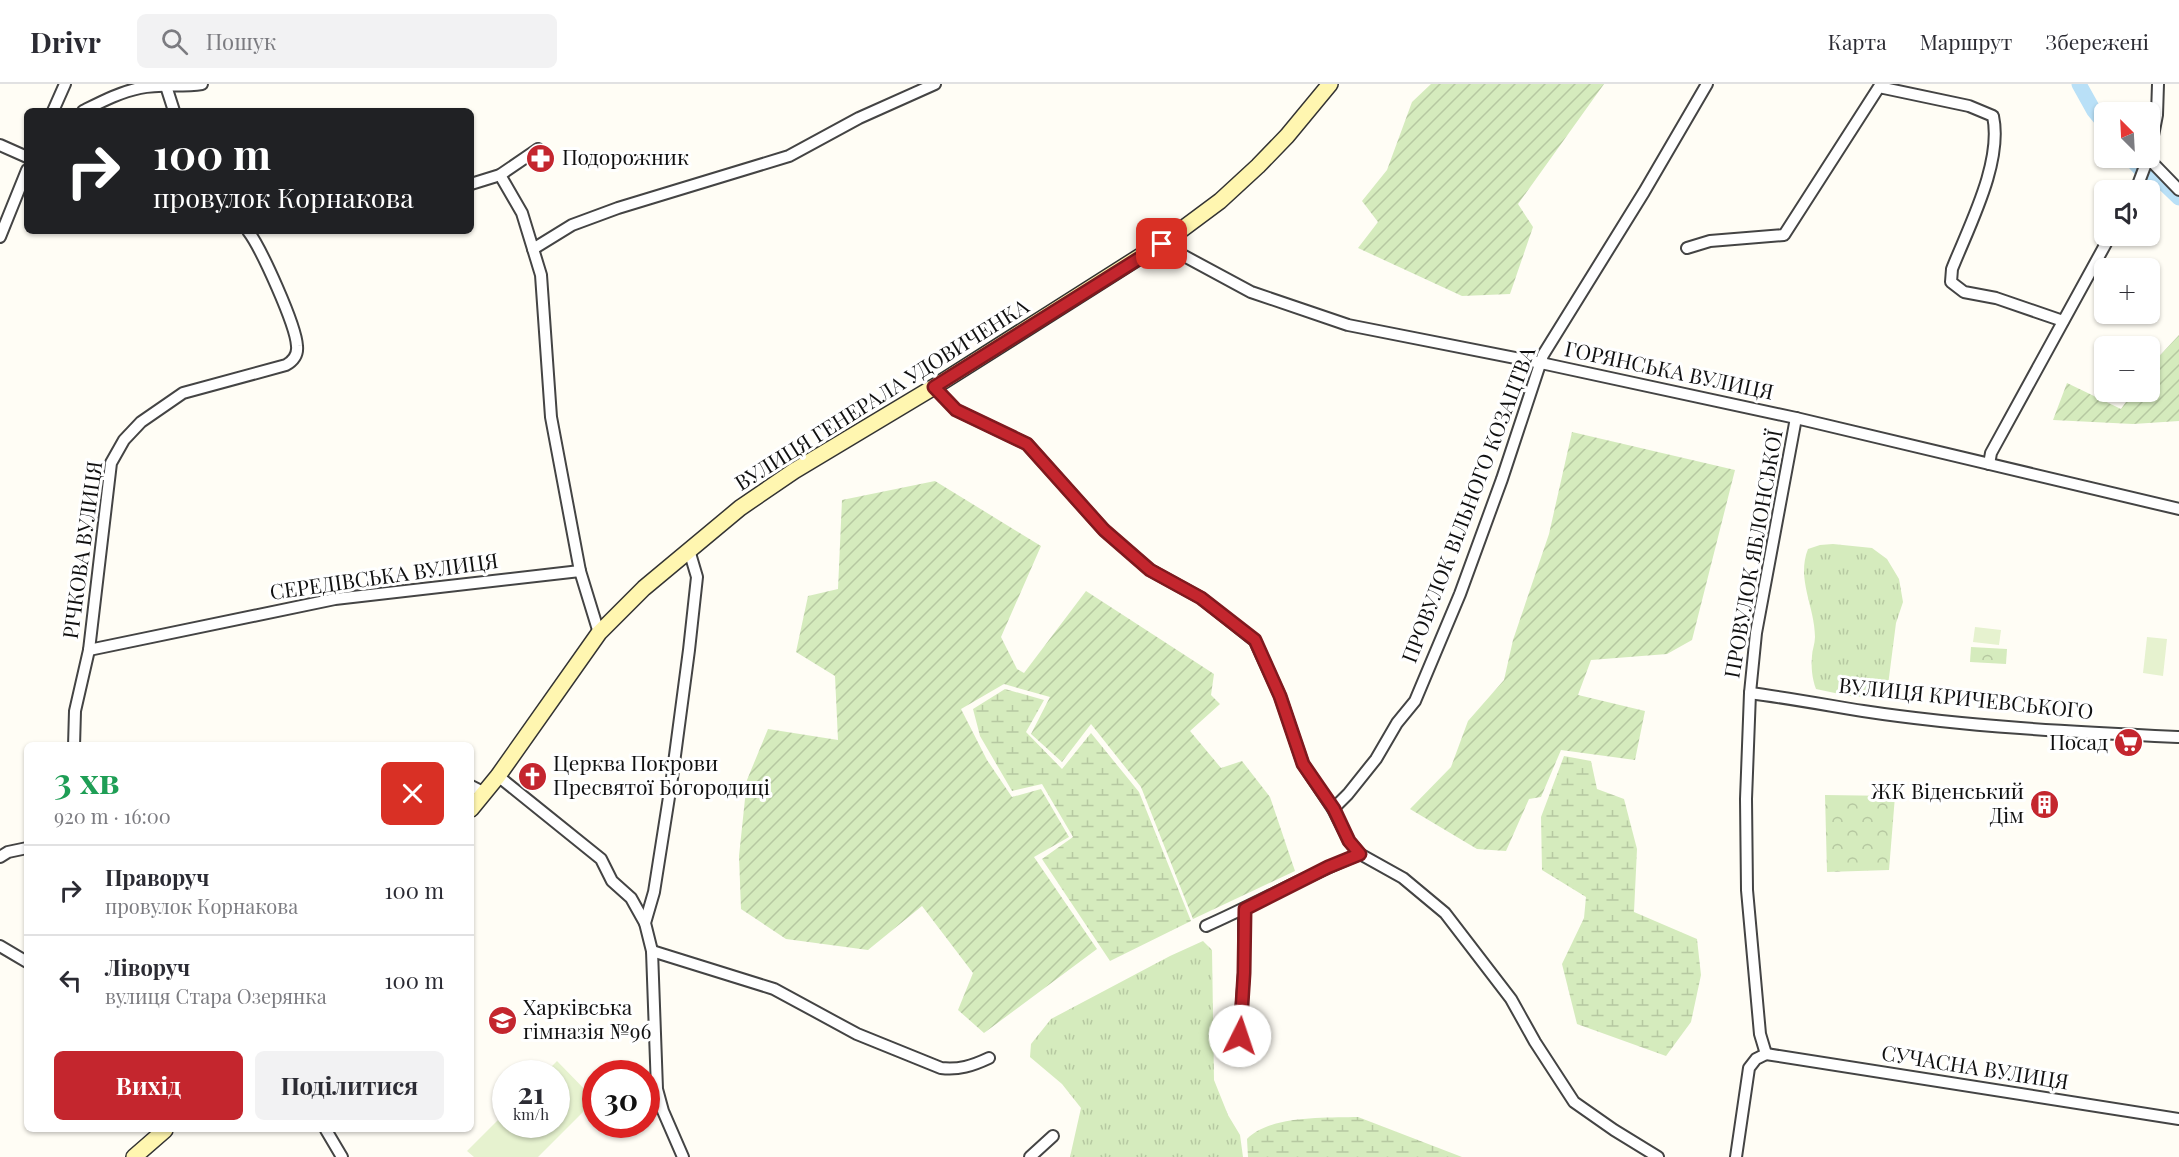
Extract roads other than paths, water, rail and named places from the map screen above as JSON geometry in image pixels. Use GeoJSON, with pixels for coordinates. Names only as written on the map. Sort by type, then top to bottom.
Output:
{"type":"FeatureCollection","features":[{"type":"Feature","properties":{"kind":"main road","name":"ВУЛИЦЯ ГЕНЕРАЛА УДОВИЧЕНКА"},"geometry":{"type":"LineString","coordinates":[[478,789],[498,776],[599,633],[644,588],[740,508],[794,471],[934,387],[1162,244],[1220,201],[1258,166],[1287,136],[1330,84]]}},
{"type":"Feature","properties":{"kind":"main road"},"geometry":{"type":"LineString","coordinates":[[134,1157],[163,1132]]}},
{"type":"Feature","properties":{"kind":"street"},"geometry":{"type":"LineString","coordinates":[[54,108],[65,84]]}},
{"type":"Feature","properties":{"kind":"street"},"geometry":{"type":"LineString","coordinates":[[88,108],[103,100],[141,87],[183,87],[202,84]]}},
{"type":"Feature","properties":{"kind":"street"},"geometry":{"type":"LineString","coordinates":[[533,249],[572,225],[618,208],[789,156],[859,118],[935,84]]}},
{"type":"Feature","properties":{"kind":"street","name":"ПРОВУЛОК ВІЛЬНОГО КОЗАЦТВА"},"geometry":{"type":"LineString","coordinates":[[1334,809],[1376,759],[1397,723],[1415,701],[1464,584],[1540,363],[1707,84]]}},
{"type":"Feature","properties":{"kind":"street"},"geometry":{"type":"LineString","coordinates":[[2157,102],[2158,84]]}},
{"type":"Feature","properties":{"kind":"street"},"geometry":{"type":"LineString","coordinates":[[166,86],[173,108]]}},
{"type":"Feature","properties":{"kind":"street"},"geometry":{"type":"LineString","coordinates":[[1687,248],[1710,241],[1784,235],[1879,87],[1969,106],[1993,116],[1996,130],[1990,170],[1952,269],[1951,282],[1964,292],[1996,298],[2063,321]]}},
{"type":"Feature","properties":{"kind":"street"},"geometry":{"type":"LineString","coordinates":[[0,145],[24,156]]}},
{"type":"Feature","properties":{"kind":"street"},"geometry":{"type":"LineString","coordinates":[[474,183],[500,175],[538,149]]}},
{"type":"Feature","properties":{"kind":"street"},"geometry":{"type":"LineString","coordinates":[[2158,168],[2179,190]]}},
{"type":"Feature","properties":{"kind":"street"},"geometry":{"type":"LineString","coordinates":[[500,175],[522,213],[541,274],[551,417],[580,571],[599,633]]}},
{"type":"Feature","properties":{"kind":"street"},"geometry":{"type":"LineString","coordinates":[[0,237],[24,177]]}},
{"type":"Feature","properties":{"kind":"street","name":"РІЧКОВА ВУЛИЦЯ"},"geometry":{"type":"LineString","coordinates":[[74,742],[75,711],[89,650],[111,463],[124,440],[141,422],[183,393],[286,365],[291,362],[297,352],[296,340],[277,287],[250,234]]}},
{"type":"Feature","properties":{"kind":"street","name":"ГОРЯНСЬКА ВУЛИЦЯ"},"geometry":{"type":"LineString","coordinates":[[1162,244],[1251,292],[1348,325],[1540,363],[1796,418],[2179,509]]}},
{"type":"Feature","properties":{"kind":"street"},"geometry":{"type":"LineString","coordinates":[[1989,464],[1991,453],[2104,246]]}},
{"type":"Feature","properties":{"kind":"street"},"geometry":{"type":"LineString","coordinates":[[934,387],[956,410],[1027,444],[1104,530],[1150,570],[1201,598],[1255,640],[1280,696],[1303,764],[1334,809],[1349,841],[1360,854],[1403,878],[1445,913],[1511,999],[1535,1042],[1574,1102],[1614,1131],[1658,1157]]}},
{"type":"Feature","properties":{"kind":"street","name":"ПРОВУЛОК ЯБЛОНСЬКОЇ"},"geometry":{"type":"LineString","coordinates":[[1766,1054],[1760,1034],[1747,890],[1746,799],[1750,693],[1756,633],[1796,418]]}},
{"type":"Feature","properties":{"kind":"street"},"geometry":{"type":"LineString","coordinates":[[645,923],[654,892],[689,650],[697,577],[690,550]]}},
{"type":"Feature","properties":{"kind":"street","name":"СЕРЕДІВСЬКА ВУЛИЦЯ"},"geometry":{"type":"LineString","coordinates":[[89,650],[335,599],[580,571]]}},
{"type":"Feature","properties":{"kind":"street","name":"ВУЛИЦЯ КРИЧЕВСЬКОГО"},"geometry":{"type":"LineString","coordinates":[[1750,693],[1863,711],[1953,722],[2179,737]]}},
{"type":"Feature","properties":{"kind":"street"},"geometry":{"type":"LineString","coordinates":[[498,776],[601,859],[612,881],[631,898],[645,923],[652,951],[657,1089],[663,1111],[683,1157]]}},
{"type":"Feature","properties":{"kind":"street"},"geometry":{"type":"LineString","coordinates":[[0,857],[8,852],[24,849]]}},
{"type":"Feature","properties":{"kind":"street"},"geometry":{"type":"LineString","coordinates":[[1206,926],[1360,854]]}},
{"type":"Feature","properties":{"kind":"street"},"geometry":{"type":"LineString","coordinates":[[1238,1056],[1244,973],[1245,909]]}},
{"type":"Feature","properties":{"kind":"street"},"geometry":{"type":"LineString","coordinates":[[0,946],[24,960]]}},
{"type":"Feature","properties":{"kind":"street"},"geometry":{"type":"LineString","coordinates":[[652,951],[774,989],[857,1034],[941,1068],[954,1070],[967,1068],[989,1058]]}},
{"type":"Feature","properties":{"kind":"street"},"geometry":{"type":"LineString","coordinates":[[1736,1157],[1749,1068],[1756,1059],[1766,1054]]}},
{"type":"Feature","properties":{"kind":"street","name":"СУЧАСНА ВУЛИЦЯ"},"geometry":{"type":"LineString","coordinates":[[1766,1054],[2179,1119]]}},
{"type":"Feature","properties":{"kind":"street"},"geometry":{"type":"LineString","coordinates":[[328,1132],[342,1157]]}},
{"type":"Feature","properties":{"kind":"street"},"geometry":{"type":"LineString","coordinates":[[1030,1157],[1053,1136]]}},
{"type":"Feature","properties":{"kind":"waterway"},"geometry":{"type":"LineString","coordinates":[[2079,84],[2094,111]]}},
{"type":"Feature","properties":{"kind":"waterway"},"geometry":{"type":"LineString","coordinates":[[2139,168],[2146,175],[2156,176],[2179,198]]}},
{"type":"Feature","properties":{"kind":"place","name":"Подорожник"},"geometry":{"type":"Point","coordinates":[541,158]}},
{"type":"Feature","properties":{"kind":"place","name":"Посад"},"geometry":{"type":"Point","coordinates":[2129,743]}},
{"type":"Feature","properties":{"kind":"place","name":"Церква Покрови Пресвятої Богородиці"},"geometry":{"type":"Point","coordinates":[532,776]}},
{"type":"Feature","properties":{"kind":"place","name":"ЖК Віденський Дім"},"geometry":{"type":"Point","coordinates":[2045,804]}},
{"type":"Feature","properties":{"kind":"place","name":"Харківська гімназія №96"},"geometry":{"type":"Point","coordinates":[502,1020]}}]}
